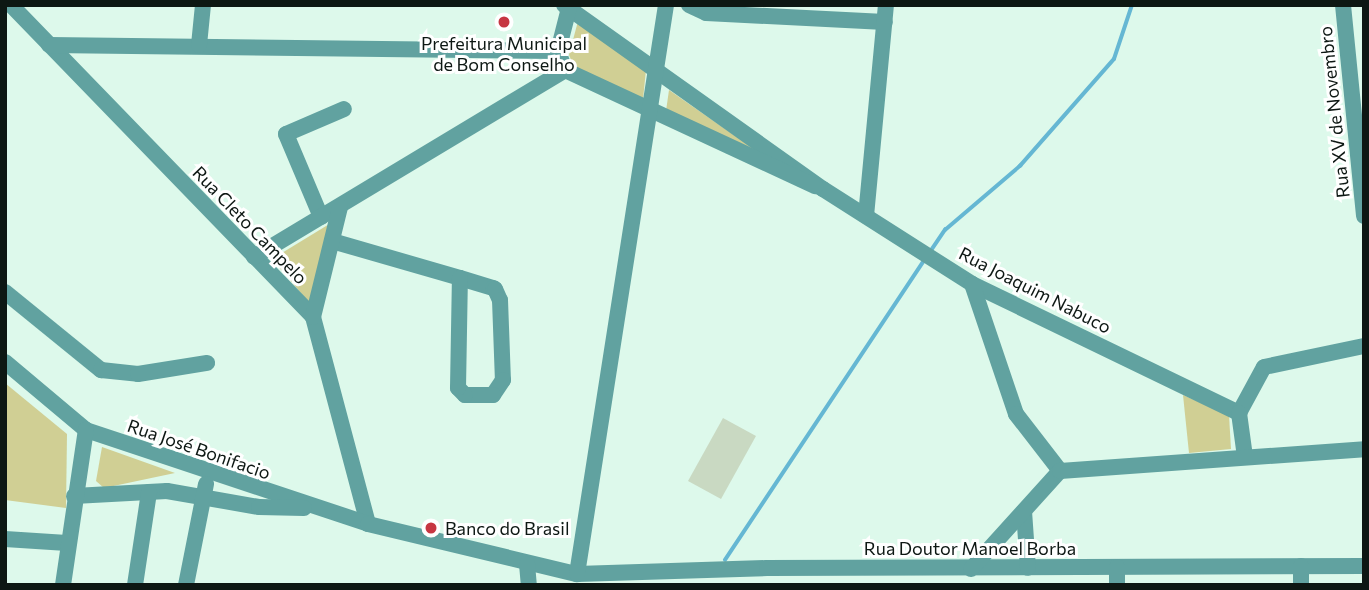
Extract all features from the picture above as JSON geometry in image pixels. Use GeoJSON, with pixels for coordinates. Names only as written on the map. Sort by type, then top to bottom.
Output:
{"type":"FeatureCollection","features":[{"type":"Feature","properties":{"kind":"street","name":"Rua Cleto Campelo"},"geometry":{"type":"LineString","coordinates":[[11,5],[313,317],[368,524]]}},
{"type":"Feature","properties":{"kind":"street"},"geometry":{"type":"LineString","coordinates":[[199,46],[203,5]]}},
{"type":"Feature","properties":{"kind":"street"},"geometry":{"type":"LineString","coordinates":[[577,574],[666,5]]}},
{"type":"Feature","properties":{"kind":"street"},"geometry":{"type":"LineString","coordinates":[[689,5],[706,13],[885,22]]}},
{"type":"Feature","properties":{"kind":"street"},"geometry":{"type":"LineString","coordinates":[[866,216],[886,5]]}},
{"type":"Feature","properties":{"kind":"street","name":"Rua XV de Novembro"},"geometry":{"type":"LineString","coordinates":[[1343,5],[1364,216]]}},
{"type":"Feature","properties":{"kind":"street"},"geometry":{"type":"LineString","coordinates":[[566,7],[658,67],[823,188],[565,70],[558,51],[566,7]]}},
{"type":"Feature","properties":{"kind":"street"},"geometry":{"type":"LineString","coordinates":[[49,45],[558,51]]}},
{"type":"Feature","properties":{"kind":"street"},"geometry":{"type":"LineString","coordinates":[[254,257],[565,70]]}},
{"type":"Feature","properties":{"kind":"street"},"geometry":{"type":"LineString","coordinates":[[321,217],[286,134],[344,109]]}},
{"type":"Feature","properties":{"kind":"street","name":"Rua Joaquim Nabuco"},"geometry":{"type":"LineString","coordinates":[[823,188],[967,281],[1238,413]]}},
{"type":"Feature","properties":{"kind":"street"},"geometry":{"type":"LineString","coordinates":[[313,317],[340,207]]}},
{"type":"Feature","properties":{"kind":"street"},"geometry":{"type":"LineString","coordinates":[[332,241],[460,278],[493,288],[499,296],[503,380],[494,395],[465,395],[458,387],[460,278]]}},
{"type":"Feature","properties":{"kind":"street"},"geometry":{"type":"LineString","coordinates":[[967,281],[1016,414],[1060,471]]}},
{"type":"Feature","properties":{"kind":"street"},"geometry":{"type":"LineString","coordinates":[[5,292],[101,370],[138,374],[207,363]]}},
{"type":"Feature","properties":{"kind":"street"},"geometry":{"type":"LineString","coordinates":[[1245,457],[1238,413],[1264,367],[1364,346]]}},
{"type":"Feature","properties":{"kind":"street"},"geometry":{"type":"LineString","coordinates":[[5,362],[81,427],[63,585]]}},
{"type":"Feature","properties":{"kind":"street","name":"Rua José Bonifacio"},"geometry":{"type":"LineString","coordinates":[[81,427],[208,475],[368,524],[577,574]]}},
{"type":"Feature","properties":{"kind":"street"},"geometry":{"type":"LineString","coordinates":[[971,569],[1060,471],[1364,449]]}},
{"type":"Feature","properties":{"kind":"street"},"geometry":{"type":"LineString","coordinates":[[186,585],[208,475]]}},
{"type":"Feature","properties":{"kind":"street"},"geometry":{"type":"LineString","coordinates":[[135,585],[149,492]]}},
{"type":"Feature","properties":{"kind":"street","name":"Rua José Bonifacio"},"geometry":{"type":"LineString","coordinates":[[74,496],[149,492],[204,493],[259,507],[313,507]]}},
{"type":"Feature","properties":{"kind":"street"},"geometry":{"type":"LineString","coordinates":[[1024,511],[1028,568]]}},
{"type":"Feature","properties":{"kind":"street"},"geometry":{"type":"LineString","coordinates":[[5,539],[67,542]]}},
{"type":"Feature","properties":{"kind":"street"},"geometry":{"type":"LineString","coordinates":[[527,564],[529,585]]}},
{"type":"Feature","properties":{"kind":"street"},"geometry":{"type":"LineString","coordinates":[[1301,566],[1301,585]]}},
{"type":"Feature","properties":{"kind":"street","name":"Rua Doutor Manoel Borba"},"geometry":{"type":"LineString","coordinates":[[577,574],[600,580],[766,568],[954,577],[971,569],[1364,566]]}},
{"type":"Feature","properties":{"kind":"street"},"geometry":{"type":"LineString","coordinates":[[1117,585],[1118,567]]}},
{"type":"Feature","properties":{"kind":"shaded area"},"geometry":{"type":"Polygon","coordinates":[[[578,21],[646,70],[643,99],[575,69],[569,55],[578,21]]]}},
{"type":"Feature","properties":{"kind":"shaded area"},"geometry":{"type":"Polygon","coordinates":[[[669,90],[794,177],[666,111],[669,90]]]}},
{"type":"Feature","properties":{"kind":"shaded area"},"geometry":{"type":"Polygon","coordinates":[[[331,223],[311,305],[272,259],[331,223]]]}},
{"type":"Feature","properties":{"kind":"shaded area"},"geometry":{"type":"Polygon","coordinates":[[[5,383],[67,434],[66,508],[5,500],[5,383]]]}},
{"type":"Feature","properties":{"kind":"shaded area"},"geometry":{"type":"Polygon","coordinates":[[[1183,395],[1229,415],[1231,449],[1189,453],[1183,395]]]}},
{"type":"Feature","properties":{"kind":"shaded area"},"geometry":{"type":"Polygon","coordinates":[[[102,447],[175,473],[104,488],[96,481],[102,447]]]}},
{"type":"Feature","properties":{"kind":"building"},"geometry":{"type":"Polygon","coordinates":[[[723,418],[756,436],[721,499],[688,481],[723,418]]]}},
{"type":"Feature","properties":{"kind":"waterway"},"geometry":{"type":"LineString","coordinates":[[930,252],[945,230],[1020,166],[1114,59],[1132,5]]}},
{"type":"Feature","properties":{"kind":"waterway"},"geometry":{"type":"LineString","coordinates":[[725,560],[925,259]]}},
{"type":"Feature","properties":{"kind":"place","name":"Prefeitura Municipal de Bom Conselho"},"geometry":{"type":"Point","coordinates":[504,22]}},
{"type":"Feature","properties":{"kind":"place","name":"Banco do Brasil"},"geometry":{"type":"Point","coordinates":[431,528]}}]}
